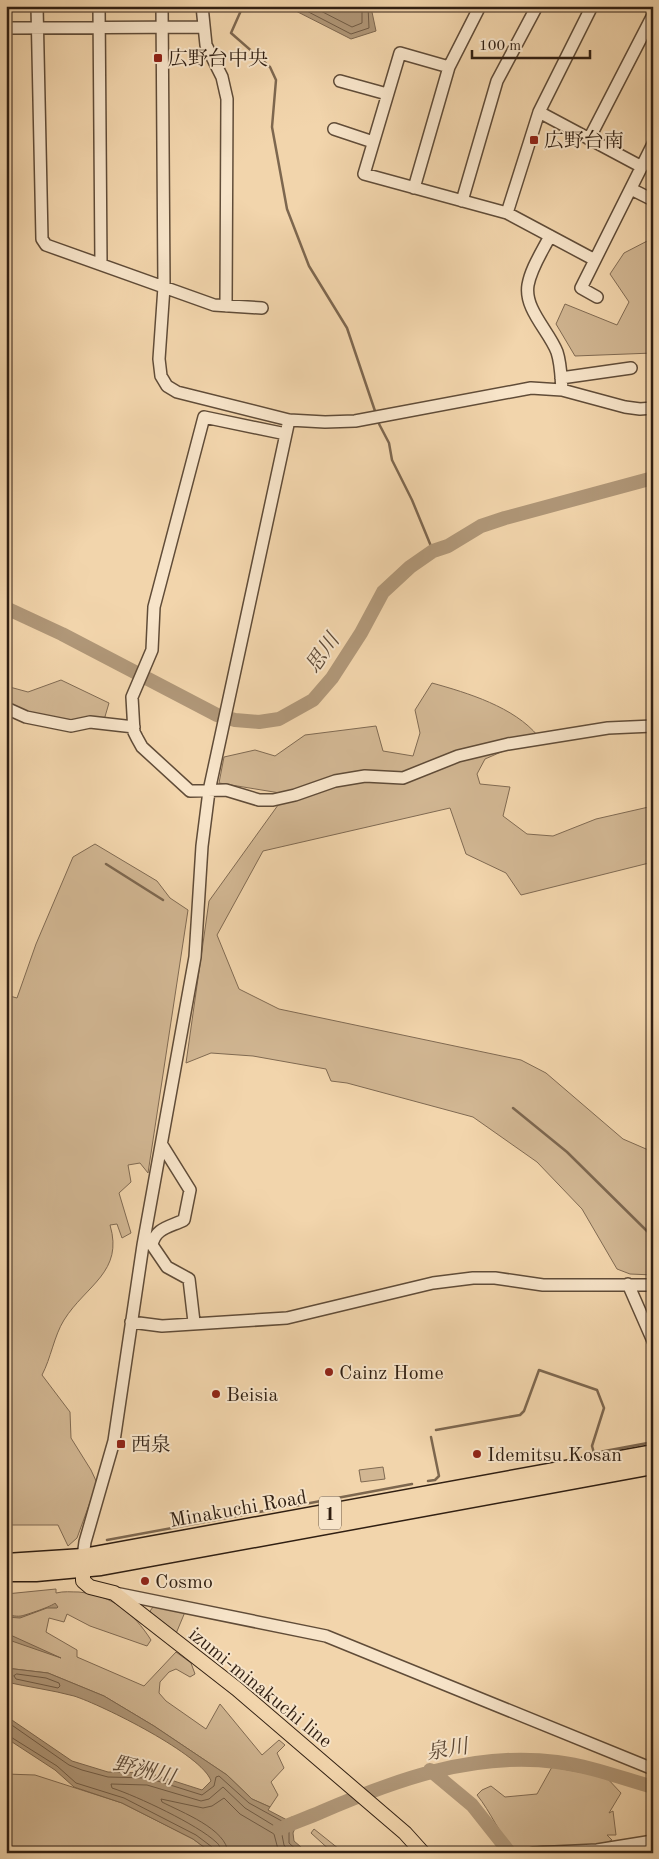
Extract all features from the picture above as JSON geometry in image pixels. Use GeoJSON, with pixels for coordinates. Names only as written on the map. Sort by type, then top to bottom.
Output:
{"type":"FeatureCollection","features":[{"type":"Feature","properties":{"kind":"highway","name":"Minakuchi Road"},"geometry":{"type":"LineString","coordinates":[[6,1573],[36,1573],[653,1453]]}},
{"type":"Feature","properties":{"kind":"highway","name":"Minakuchi Road"},"geometry":{"type":"LineString","coordinates":[[6,1562],[82,1564],[653,1466]]}},
{"type":"Feature","properties":{"kind":"main road","name":"izumi-minakuchi line"},"geometry":{"type":"LineString","coordinates":[[82,1564],[83,1581],[90,1587],[114,1593],[236,1689],[405,1832],[423,1853]]}},
{"type":"Feature","properties":{"kind":"main road"},"geometry":{"type":"LineString","coordinates":[[6,1579],[36,1573]]}},
{"type":"Feature","properties":{"kind":"street"},"geometry":{"type":"LineString","coordinates":[[37,6],[42,239],[46,245],[214,305],[262,308]]}},
{"type":"Feature","properties":{"kind":"street"},"geometry":{"type":"LineString","coordinates":[[99,6],[101,264]]}},
{"type":"Feature","properties":{"kind":"street"},"geometry":{"type":"LineString","coordinates":[[162,6],[164,287],[159,359],[161,376],[167,386],[177,392],[289,420],[325,422],[354,421],[531,388],[562,390],[625,407],[653,408]]}},
{"type":"Feature","properties":{"kind":"street"},"geometry":{"type":"LineString","coordinates":[[202,6],[206,45],[222,77],[227,99],[226,306]]}},
{"type":"Feature","properties":{"kind":"street"},"geometry":{"type":"LineString","coordinates":[[414,188],[449,67],[480,6]]}},
{"type":"Feature","properties":{"kind":"street"},"geometry":{"type":"LineString","coordinates":[[462,201],[497,81],[536,6]]}},
{"type":"Feature","properties":{"kind":"street"},"geometry":{"type":"LineString","coordinates":[[507,214],[539,112],[592,6]]}},
{"type":"Feature","properties":{"kind":"street"},"geometry":{"type":"LineString","coordinates":[[589,139],[653,15]]}},
{"type":"Feature","properties":{"kind":"street"},"geometry":{"type":"LineString","coordinates":[[6,28],[204,27]]}},
{"type":"Feature","properties":{"kind":"street"},"geometry":{"type":"LineString","coordinates":[[449,67],[400,52],[364,174],[507,214],[595,260]]}},
{"type":"Feature","properties":{"kind":"street"},"geometry":{"type":"LineString","coordinates":[[340,81],[387,94]]}},
{"type":"Feature","properties":{"kind":"street"},"geometry":{"type":"LineString","coordinates":[[539,112],[642,166]]}},
{"type":"Feature","properties":{"kind":"street"},"geometry":{"type":"LineString","coordinates":[[334,129],[373,142]]}},
{"type":"Feature","properties":{"kind":"street"},"geometry":{"type":"LineString","coordinates":[[597,297],[581,288],[653,144]]}},
{"type":"Feature","properties":{"kind":"street"},"geometry":{"type":"LineString","coordinates":[[631,189],[653,200]]}},
{"type":"Feature","properties":{"kind":"street"},"geometry":{"type":"LineString","coordinates":[[550,236],[532,272],[527,287],[530,302],[556,351],[562,390]]}},
{"type":"Feature","properties":{"kind":"street"},"geometry":{"type":"LineString","coordinates":[[561,378],[631,368]]}},
{"type":"Feature","properties":{"kind":"street"},"geometry":{"type":"LineString","coordinates":[[286,434],[204,417],[154,607],[152,650],[132,697],[134,727],[142,747],[190,791],[226,790],[258,800],[274,800],[335,782],[365,776],[403,778],[458,756],[508,744],[608,728],[653,726]]}},
{"type":"Feature","properties":{"kind":"street"},"geometry":{"type":"LineString","coordinates":[[82,1564],[85,1542],[114,1442],[131,1322],[148,1245],[162,1145],[195,957],[202,846],[209,791],[226,702],[289,420]]}},
{"type":"Feature","properties":{"kind":"street"},"geometry":{"type":"LineString","coordinates":[[6,708],[26,717],[71,726],[90,722],[134,727]]}},
{"type":"Feature","properties":{"kind":"street"},"geometry":{"type":"LineString","coordinates":[[148,1245],[159,1230],[184,1220],[190,1190],[162,1145]]}},
{"type":"Feature","properties":{"kind":"street"},"geometry":{"type":"LineString","coordinates":[[148,1245],[167,1267],[189,1280],[194,1322]]}},
{"type":"Feature","properties":{"kind":"street"},"geometry":{"type":"LineString","coordinates":[[131,1322],[162,1326],[194,1322],[287,1318],[434,1283],[473,1278],[495,1278],[543,1285],[653,1285]]}},
{"type":"Feature","properties":{"kind":"street"},"geometry":{"type":"LineString","coordinates":[[628,1284],[653,1341]]}},
{"type":"Feature","properties":{"kind":"street"},"geometry":{"type":"LineString","coordinates":[[114,1593],[272,1624],[344,1642],[653,1769]]}},
{"type":"Feature","properties":{"kind":"street"},"geometry":{"type":"LineString","coordinates":[[534,1853],[597,1850],[653,1841]]}},
{"type":"Feature","properties":{"kind":"shaded area"},"geometry":{"type":"Polygon","coordinates":[[[653,238],[653,353],[575,356],[556,324],[565,304],[617,325],[629,302],[610,274],[624,253],[653,238]]]}},
{"type":"Feature","properties":{"kind":"shaded area"},"geometry":{"type":"Polygon","coordinates":[[[61,680],[109,703],[104,720],[79,720],[42,716],[6,703],[6,686],[28,692],[61,680]]]}},
{"type":"Feature","properties":{"kind":"shaded area"},"geometry":{"type":"Polygon","coordinates":[[[432,683],[460,691],[503,709],[528,726],[538,736],[485,759],[477,774],[480,784],[510,787],[503,816],[527,834],[553,836],[596,819],[653,806],[653,862],[521,895],[506,873],[466,854],[450,808],[263,851],[217,935],[239,989],[279,1009],[521,1060],[546,1073],[623,1139],[653,1152],[653,1275],[630,1274],[617,1269],[582,1209],[537,1162],[473,1117],[347,1083],[331,1081],[326,1069],[253,1056],[211,1053],[186,1063],[209,901],[286,794],[219,783],[224,757],[255,750],[275,756],[305,735],[376,726],[383,751],[413,756],[420,733],[415,710],[432,683]]]}},
{"type":"Feature","properties":{"kind":"shaded area"},"geometry":{"type":"Polygon","coordinates":[[[95,844],[157,881],[170,898],[188,910],[148,1173],[140,1163],[128,1165],[131,1182],[119,1193],[131,1233],[122,1238],[117,1224],[110,1225],[113,1241],[112,1255],[100,1277],[64,1320],[42,1375],[70,1412],[71,1438],[97,1483],[77,1538],[68,1546],[58,1525],[6,1525],[6,995],[17,998],[36,944],[73,857],[95,844]]]}},
{"type":"Feature","properties":{"kind":"shaded area"},"geometry":{"type":"Polygon","coordinates":[[[383,1467],[385,1479],[361,1482],[359,1470],[383,1467]]]}},
{"type":"Feature","properties":{"kind":"shaded area"},"geometry":{"type":"Polygon","coordinates":[[[56,1589],[56,1593],[79,1592],[102,1597],[112,1602],[137,1621],[151,1640],[147,1646],[90,1626],[67,1614],[64,1622],[49,1618],[46,1632],[77,1650],[77,1657],[144,1686],[176,1652],[191,1663],[195,1674],[190,1677],[176,1669],[169,1672],[160,1682],[159,1693],[166,1701],[206,1729],[220,1704],[262,1755],[279,1740],[285,1745],[277,1753],[284,1768],[271,1782],[278,1795],[270,1807],[252,1799],[227,1775],[154,1726],[104,1696],[48,1673],[6,1668],[6,1594],[56,1589]]]}},
{"type":"Feature","properties":{"kind":"shaded area"},"geometry":{"type":"Polygon","coordinates":[[[156,1603],[185,1612],[175,1636],[156,1622],[150,1611],[156,1603]]]}},
{"type":"Feature","properties":{"kind":"shaded area"},"geometry":{"type":"Polygon","coordinates":[[[552,1767],[606,1777],[621,1793],[609,1813],[613,1811],[616,1835],[607,1835],[612,1840],[600,1846],[542,1846],[515,1849],[509,1843],[477,1795],[482,1790],[491,1786],[505,1797],[537,1794],[552,1767]]]}},
{"type":"Feature","properties":{"kind":"shaded area"},"geometry":{"type":"Polygon","coordinates":[[[6,1774],[35,1775],[122,1803],[193,1839],[212,1853],[6,1853],[6,1774]]]}},
{"type":"Feature","properties":{"kind":"shaded area"},"geometry":{"type":"Polygon","coordinates":[[[314,1829],[344,1853],[333,1853],[311,1833],[314,1829]]]}},
{"type":"Feature","properties":{"kind":"water"},"geometry":{"type":"Polygon","coordinates":[[[286,6],[374,6],[372,12],[376,31],[351,39],[286,6]]]}},
{"type":"Feature","properties":{"kind":"water"},"geometry":{"type":"Polygon","coordinates":[[[55,1603],[57,1608],[47,1608],[20,1618],[6,1617],[24,1615],[55,1603]]]}},
{"type":"Feature","properties":{"kind":"water"},"geometry":{"type":"Polygon","coordinates":[[[6,1633],[61,1658],[6,1639],[6,1633]]]}},
{"type":"Feature","properties":{"kind":"water"},"geometry":{"type":"Polygon","coordinates":[[[6,1668],[48,1673],[104,1696],[154,1726],[227,1775],[252,1799],[270,1807],[268,1810],[287,1820],[292,1817],[297,1823],[293,1833],[294,1841],[308,1853],[212,1853],[193,1839],[122,1803],[74,1787],[55,1770],[6,1738],[6,1716],[72,1761],[108,1772],[149,1773],[202,1790],[211,1781],[204,1770],[190,1758],[150,1732],[106,1709],[74,1696],[6,1682],[6,1668]]]}},
{"type":"Feature","properties":{"kind":"waterway"},"geometry":{"type":"LineString","coordinates":[[243,6],[231,33],[270,67],[276,80],[272,127],[287,209],[309,266],[347,328],[376,414]]}},
{"type":"Feature","properties":{"kind":"waterway"},"geometry":{"type":"LineString","coordinates":[[377,420],[389,443],[392,460],[412,500],[433,551]]}},
{"type":"Feature","properties":{"kind":"waterway","name":"思川"},"geometry":{"type":"LineString","coordinates":[[6,608],[62,634],[217,715],[235,720],[259,722],[279,719],[313,700],[332,678],[361,633],[383,592],[410,567],[433,551],[448,546],[481,526],[505,518],[653,478]]}},
{"type":"Feature","properties":{"kind":"waterway"},"geometry":{"type":"LineString","coordinates":[[106,864],[163,900]]}},
{"type":"Feature","properties":{"kind":"waterway"},"geometry":{"type":"LineString","coordinates":[[513,1108],[567,1152],[653,1237]]}},
{"type":"Feature","properties":{"kind":"waterway"},"geometry":{"type":"LineString","coordinates":[[436,1430],[520,1415],[524,1411],[539,1370],[597,1390],[604,1408],[592,1446],[594,1453],[653,1442]]}},
{"type":"Feature","properties":{"kind":"waterway"},"geometry":{"type":"LineString","coordinates":[[428,1481],[435,1480],[439,1476],[431,1437]]}},
{"type":"Feature","properties":{"kind":"waterway"},"geometry":{"type":"LineString","coordinates":[[294,1506],[412,1484]]}},
{"type":"Feature","properties":{"kind":"waterway"},"geometry":{"type":"LineString","coordinates":[[107,1540],[275,1509]]}},
{"type":"Feature","properties":{"kind":"waterway","name":"泉川"},"geometry":{"type":"LineString","coordinates":[[279,1829],[349,1800],[407,1779],[436,1771],[496,1761],[557,1762],[593,1769],[653,1787]]}},
{"type":"Feature","properties":{"kind":"waterway"},"geometry":{"type":"LineString","coordinates":[[430,1770],[472,1805],[510,1853]]}},
{"type":"Feature","properties":{"kind":"place","name":"広野台中央"},"geometry":{"type":"Point","coordinates":[158,58]}},
{"type":"Feature","properties":{"kind":"place","name":"広野台南"},"geometry":{"type":"Point","coordinates":[534,140]}},
{"type":"Feature","properties":{"kind":"place","name":"Cainz Home"},"geometry":{"type":"Point","coordinates":[329,1372]}},
{"type":"Feature","properties":{"kind":"place","name":"Beisia"},"geometry":{"type":"Point","coordinates":[216,1394]}},
{"type":"Feature","properties":{"kind":"place","name":"西泉"},"geometry":{"type":"Point","coordinates":[121,1444]}},
{"type":"Feature","properties":{"kind":"place","name":"Idemitsu Kosan"},"geometry":{"type":"Point","coordinates":[477,1454]}},
{"type":"Feature","properties":{"kind":"place","name":"Cosmo"},"geometry":{"type":"Point","coordinates":[145,1581]}},
{"type":"Feature","properties":{"kind":"water label","name":"野洲川"},"geometry":{"type":"Point","coordinates":[144,1770]}}]}
